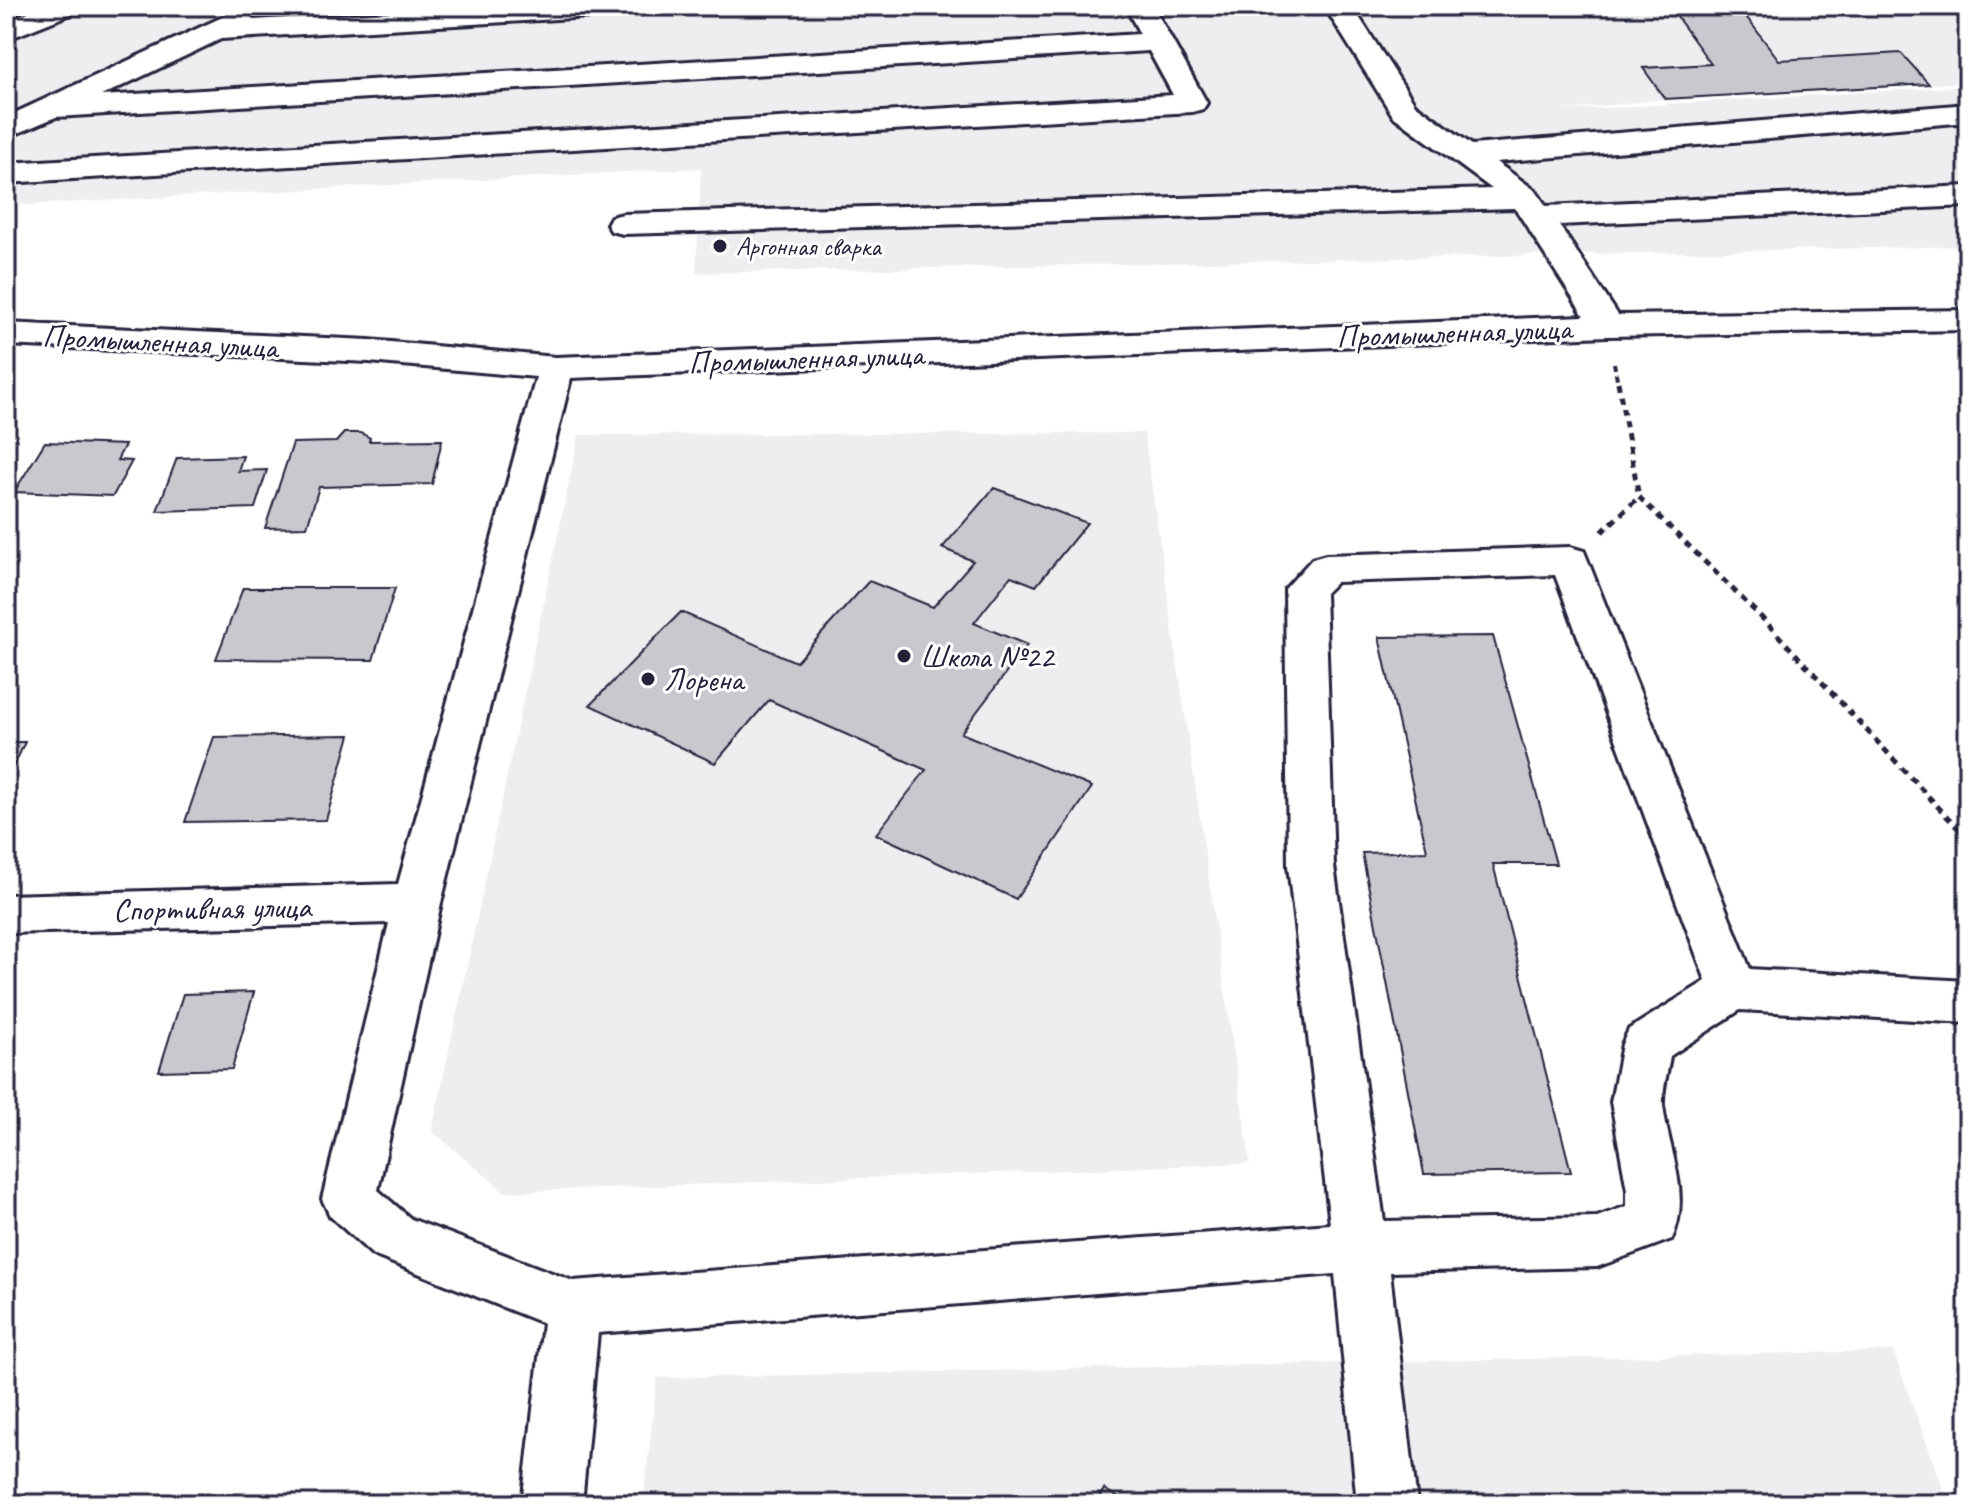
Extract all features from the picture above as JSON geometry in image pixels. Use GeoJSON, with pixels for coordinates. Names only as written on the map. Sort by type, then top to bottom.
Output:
{"type":"FeatureCollection","features":[{"type":"Feature","properties":{"kind":"street"},"geometry":{"type":"LineString","coordinates":[[6,31],[66,6]]}},
{"type":"Feature","properties":{"kind":"street"},"geometry":{"type":"LineString","coordinates":[[6,129],[270,6]]}},
{"type":"Feature","properties":{"kind":"street"},"geometry":{"type":"LineString","coordinates":[[213,31],[640,6]]}},
{"type":"Feature","properties":{"kind":"street"},"geometry":{"type":"LineString","coordinates":[[6,173],[1192,103],[1139,6]]}},
{"type":"Feature","properties":{"kind":"street"},"geometry":{"type":"LineString","coordinates":[[1338,6],[1404,110],[1531,207],[1608,326]]}},
{"type":"Feature","properties":{"kind":"street"},"geometry":{"type":"LineString","coordinates":[[53,108],[1157,42]]}},
{"type":"Feature","properties":{"kind":"street"},"geometry":{"type":"LineString","coordinates":[[1466,155],[1968,113]]}},
{"type":"Feature","properties":{"kind":"street"},"geometry":{"type":"LineString","coordinates":[[623,224],[1968,196]]}},
{"type":"Feature","properties":{"kind":"street","name":"Промышленная улица"},"geometry":{"type":"LineString","coordinates":[[6,334],[369,351],[556,368],[1608,326],[1968,320]]}},
{"type":"Feature","properties":{"kind":"street"},"geometry":{"type":"LineString","coordinates":[[556,368],[417,903],[349,1199],[392,1237],[573,1308],[1360,1247],[1597,1242],[1653,1221],[1654,1190],[1637,1102],[1647,1044],[1733,989],[1968,1002]]}},
{"type":"Feature","properties":{"kind":"street"},"geometry":{"type":"LineString","coordinates":[[1387,1504],[1360,1247],[1311,866],[1305,589],[1326,569],[1570,561],[1733,989]]}},
{"type":"Feature","properties":{"kind":"street","name":"Спортивная улица"},"geometry":{"type":"LineString","coordinates":[[6,914],[417,903]]}},
{"type":"Feature","properties":{"kind":"street"},"geometry":{"type":"LineString","coordinates":[[552,1504],[573,1308]]}},
{"type":"Feature","properties":{"kind":"path"},"geometry":{"type":"LineString","coordinates":[[1608,326],[1639,497],[1763,619],[1968,839]]}},
{"type":"Feature","properties":{"kind":"path"},"geometry":{"type":"LineString","coordinates":[[1570,561],[1639,497]]}},
{"type":"Feature","properties":{"kind":"shaded area"},"geometry":{"type":"Polygon","coordinates":[[[6,6],[1968,6],[1968,82],[1665,99],[1556,111],[1968,86],[1968,246],[696,273],[701,168],[6,206],[6,6]]]}},
{"type":"Feature","properties":{"kind":"shaded area"},"geometry":{"type":"Polygon","coordinates":[[[1144,433],[1250,1163],[505,1192],[432,1131],[579,435],[1144,433]]]}},
{"type":"Feature","properties":{"kind":"shaded area"},"geometry":{"type":"Polygon","coordinates":[[[1893,1351],[1949,1504],[643,1504],[657,1378],[1893,1351]]]}},
{"type":"Feature","properties":{"kind":"building"},"geometry":{"type":"Polygon","coordinates":[[[1669,6],[1738,6],[1779,60],[1901,53],[1929,84],[1665,99],[1643,68],[1711,64],[1669,6]]]}},
{"type":"Feature","properties":{"kind":"building"},"geometry":{"type":"Polygon","coordinates":[[[1884,6],[1968,6],[1968,8],[1890,12],[1884,6]]]}},
{"type":"Feature","properties":{"kind":"building"},"geometry":{"type":"Polygon","coordinates":[[[344,433],[361,433],[370,438],[369,441],[442,440],[432,484],[319,487],[307,527],[265,528],[293,443],[336,442],[344,433]]]}},
{"type":"Feature","properties":{"kind":"building"},"geometry":{"type":"Polygon","coordinates":[[[45,442],[125,445],[117,460],[132,461],[113,496],[14,492],[45,442]]]}},
{"type":"Feature","properties":{"kind":"building"},"geometry":{"type":"Polygon","coordinates":[[[243,456],[238,471],[267,470],[255,508],[157,511],[177,458],[243,456]]]}},
{"type":"Feature","properties":{"kind":"building"},"geometry":{"type":"Polygon","coordinates":[[[994,488],[1087,523],[1036,586],[1011,576],[974,623],[1027,645],[961,733],[1092,787],[1016,899],[876,834],[926,770],[769,700],[715,763],[590,705],[681,612],[796,662],[869,581],[933,607],[973,561],[942,548],[994,488]]]}},
{"type":"Feature","properties":{"kind":"building"},"geometry":{"type":"Polygon","coordinates":[[[243,588],[395,588],[373,660],[216,659],[243,588]]]}},
{"type":"Feature","properties":{"kind":"building"},"geometry":{"type":"Polygon","coordinates":[[[1493,636],[1556,864],[1493,864],[1571,1172],[1424,1174],[1362,853],[1427,851],[1379,637],[1493,636]]]}},
{"type":"Feature","properties":{"kind":"building"},"geometry":{"type":"Polygon","coordinates":[[[350,735],[326,820],[185,822],[214,737],[350,735]]]}},
{"type":"Feature","properties":{"kind":"building"},"geometry":{"type":"Polygon","coordinates":[[[6,742],[25,742],[6,783],[6,742]]]}},
{"type":"Feature","properties":{"kind":"building"},"geometry":{"type":"Polygon","coordinates":[[[254,992],[232,1069],[159,1071],[183,994],[254,992]]]}},
{"type":"Feature","properties":{"kind":"building"},"geometry":{"type":"Polygon","coordinates":[[[1104,1489],[1129,1504],[1096,1504],[1104,1489]]]}},
{"type":"Feature","properties":{"kind":"place","name":"Аргонная сварка"},"geometry":{"type":"Point","coordinates":[720,246]}},
{"type":"Feature","properties":{"kind":"place","name":"Школа №22"},"geometry":{"type":"Point","coordinates":[904,656]}},
{"type":"Feature","properties":{"kind":"place","name":"Лорена"},"geometry":{"type":"Point","coordinates":[648,679]}}]}
